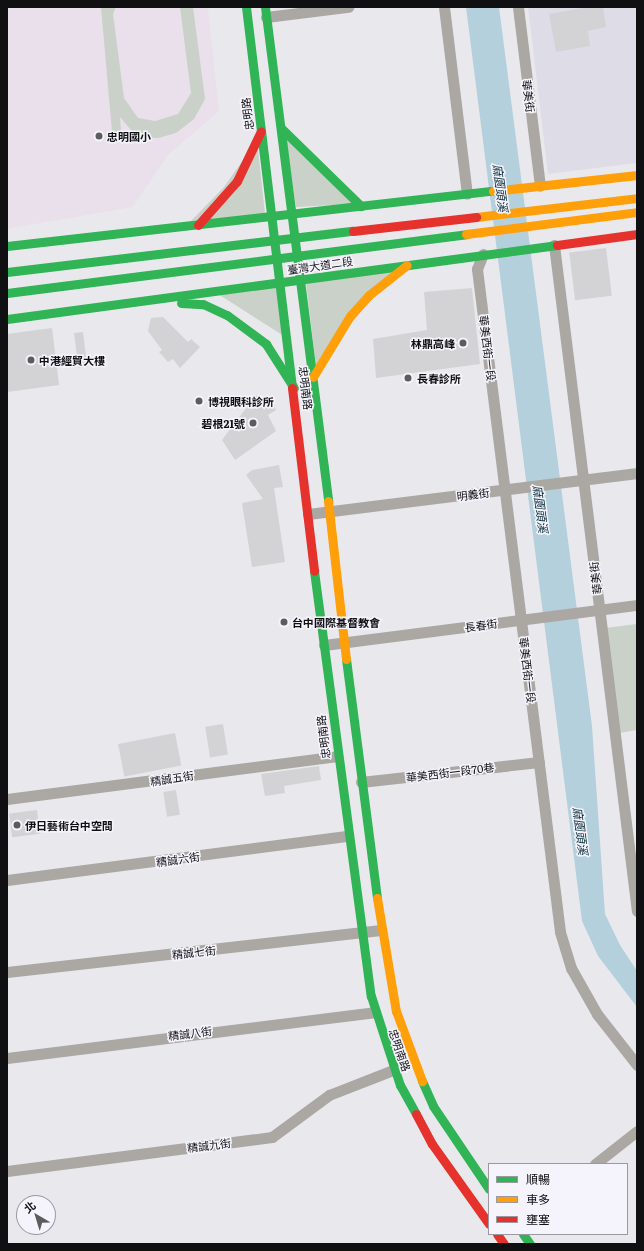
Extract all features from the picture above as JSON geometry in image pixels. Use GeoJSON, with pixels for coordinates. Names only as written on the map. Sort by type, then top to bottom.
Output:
{"type":"FeatureCollection","features":[{"type":"Feature","properties":{"kind":"main road","name":"忠明路"},"geometry":{"type":"LineString","coordinates":[[246,7],[271,217]]}},
{"type":"Feature","properties":{"kind":"main road"},"geometry":{"type":"LineString","coordinates":[[266,12],[291,214]]}},
{"type":"Feature","properties":{"kind":"main road"},"geometry":{"type":"LineString","coordinates":[[281,128],[361,206]]}},
{"type":"Feature","properties":{"kind":"main road"},"geometry":{"type":"LineString","coordinates":[[198,225],[236,181],[261,131]]}},
{"type":"Feature","properties":{"kind":"main road"},"geometry":{"type":"LineString","coordinates":[[7,246],[637,175]]}},
{"type":"Feature","properties":{"kind":"main road"},"geometry":{"type":"LineString","coordinates":[[7,272],[637,198]]}},
{"type":"Feature","properties":{"kind":"main road","name":"臺灣大道二段"},"geometry":{"type":"LineString","coordinates":[[7,294],[297,255],[637,212]]}},
{"type":"Feature","properties":{"kind":"main road","name":"忠明南路"},"geometry":{"type":"LineString","coordinates":[[291,214],[313,377],[361,782],[381,930],[396,1011],[417,1072],[448,1132],[488,1188]]}},
{"type":"Feature","properties":{"kind":"main road","name":"忠明南路"},"geometry":{"type":"LineString","coordinates":[[271,217],[294,388],[337,756],[374,1012],[393,1070],[432,1144],[488,1223]]}},
{"type":"Feature","properties":{"kind":"main road","name":"臺灣大道二段"},"geometry":{"type":"LineString","coordinates":[[7,319],[637,234]]}},
{"type":"Feature","properties":{"kind":"main road"},"geometry":{"type":"LineString","coordinates":[[313,377],[350,316],[370,294],[408,264]]}},
{"type":"Feature","properties":{"kind":"main road"},"geometry":{"type":"LineString","coordinates":[[135,301],[203,304],[226,315],[266,344],[294,388]]}},
{"type":"Feature","properties":{"kind":"main road"},"geometry":{"type":"LineString","coordinates":[[523,1235],[530,1244]]}},
{"type":"Feature","properties":{"kind":"street"},"geometry":{"type":"LineString","coordinates":[[266,12],[348,7]]}},
{"type":"Feature","properties":{"kind":"street"},"geometry":{"type":"LineString","coordinates":[[444,7],[467,194]]}},
{"type":"Feature","properties":{"kind":"street","name":"華美街"},"geometry":{"type":"LineString","coordinates":[[518,7],[540,186]]}},
{"type":"Feature","properties":{"kind":"street","name":"華美街"},"geometry":{"type":"LineString","coordinates":[[554,245],[578,481],[594,610],[637,911]]}},
{"type":"Feature","properties":{"kind":"street","name":"華美西街一段"},"geometry":{"type":"LineString","coordinates":[[483,254],[477,270],[504,490],[524,618],[539,762],[560,932],[571,968],[597,1014],[637,1065]]}},
{"type":"Feature","properties":{"kind":"street","name":"明義街"},"geometry":{"type":"LineString","coordinates":[[308,514],[504,490],[518,490],[637,473]]}},
{"type":"Feature","properties":{"kind":"street","name":"長春街"},"geometry":{"type":"LineString","coordinates":[[324,645],[344,641],[637,605]]}},
{"type":"Feature","properties":{"kind":"street","name":"精誠五街"},"geometry":{"type":"LineString","coordinates":[[7,799],[337,756]]}},
{"type":"Feature","properties":{"kind":"street","name":"華美西街一段70巷"},"geometry":{"type":"LineString","coordinates":[[361,782],[539,762]]}},
{"type":"Feature","properties":{"kind":"street","name":"精誠六街"},"geometry":{"type":"LineString","coordinates":[[7,880],[348,836]]}},
{"type":"Feature","properties":{"kind":"street","name":"精誠七街"},"geometry":{"type":"LineString","coordinates":[[7,972],[362,934],[381,930]]}},
{"type":"Feature","properties":{"kind":"street","name":"精誠八街"},"geometry":{"type":"LineString","coordinates":[[7,1058],[374,1012]]}},
{"type":"Feature","properties":{"kind":"street","name":"精誠九街"},"geometry":{"type":"LineString","coordinates":[[7,1171],[272,1137],[329,1095],[393,1070]]}},
{"type":"Feature","properties":{"kind":"street"},"geometry":{"type":"LineString","coordinates":[[596,1163],[637,1131]]}},
{"type":"Feature","properties":{"kind":"shaded area","name":"忠明國小"},"geometry":{"type":"Polygon","coordinates":[[[7,7],[208,7],[219,111],[168,155],[133,207],[7,229],[7,7]]]}},
{"type":"Feature","properties":{"kind":"shaded area"},"geometry":{"type":"Polygon","coordinates":[[[101,7],[116,7],[113,14],[124,98],[138,118],[155,121],[178,114],[191,93],[180,7],[193,7],[205,99],[194,119],[176,133],[158,138],[144,137],[131,130],[120,117],[121,132],[112,132],[101,7]]]}},
{"type":"Feature","properties":{"kind":"shaded area"},"geometry":{"type":"Polygon","coordinates":[[[528,7],[637,7],[637,163],[548,174],[528,7]]]}},
{"type":"Feature","properties":{"kind":"shaded area"},"geometry":{"type":"Polygon","coordinates":[[[286,139],[354,204],[296,207],[286,139]]]}},
{"type":"Feature","properties":{"kind":"shaded area"},"geometry":{"type":"Polygon","coordinates":[[[257,140],[265,214],[191,221],[224,187],[257,140]]]}},
{"type":"Feature","properties":{"kind":"shaded area"},"geometry":{"type":"Polygon","coordinates":[[[396,269],[316,366],[306,283],[396,269]]]}},
{"type":"Feature","properties":{"kind":"shaded area"},"geometry":{"type":"Polygon","coordinates":[[[276,287],[284,336],[218,294],[276,287]]]}},
{"type":"Feature","properties":{"kind":"shaded area"},"geometry":{"type":"Polygon","coordinates":[[[637,624],[637,730],[619,733],[605,628],[637,624]]]}},
{"type":"Feature","properties":{"kind":"water","name":"麻園頭溪"},"geometry":{"type":"Polygon","coordinates":[[[466,7],[499,7],[592,726],[605,914],[620,945],[637,971],[637,1007],[598,956],[582,921],[466,7]]]}},
{"type":"Feature","properties":{"kind":"building"},"geometry":{"type":"Polygon","coordinates":[[[589,7],[603,7],[606,27],[588,31],[590,46],[556,52],[549,14],[589,7]]]}},
{"type":"Feature","properties":{"kind":"building"},"geometry":{"type":"Polygon","coordinates":[[[606,248],[612,296],[575,300],[569,253],[606,248]]]}},
{"type":"Feature","properties":{"kind":"building"},"geometry":{"type":"Polygon","coordinates":[[[472,288],[480,364],[376,378],[373,339],[427,330],[424,292],[472,288]]]}},
{"type":"Feature","properties":{"kind":"building"},"geometry":{"type":"Polygon","coordinates":[[[163,317],[188,342],[191,339],[200,347],[180,368],[173,359],[168,362],[159,352],[162,350],[148,331],[151,318],[163,317]]]}},
{"type":"Feature","properties":{"kind":"building","name":"中港經貿大樓"},"geometry":{"type":"Polygon","coordinates":[[[52,328],[59,385],[7,392],[7,334],[52,328]]]}},
{"type":"Feature","properties":{"kind":"building"},"geometry":{"type":"Polygon","coordinates":[[[83,332],[87,367],[78,368],[74,333],[83,332]]]}},
{"type":"Feature","properties":{"kind":"building","name":"碧根21號"},"geometry":{"type":"Polygon","coordinates":[[[256,395],[262,403],[270,399],[276,410],[268,415],[276,431],[235,460],[222,440],[256,395]]]}},
{"type":"Feature","properties":{"kind":"building"},"geometry":{"type":"Polygon","coordinates":[[[279,465],[283,487],[274,488],[285,562],[252,567],[242,503],[263,499],[246,475],[252,470],[279,465]]]}},
{"type":"Feature","properties":{"kind":"building"},"geometry":{"type":"Polygon","coordinates":[[[223,724],[228,755],[210,757],[205,727],[223,724]]]}},
{"type":"Feature","properties":{"kind":"building"},"geometry":{"type":"Polygon","coordinates":[[[175,733],[181,765],[124,776],[118,744],[175,733]]]}},
{"type":"Feature","properties":{"kind":"building"},"geometry":{"type":"Polygon","coordinates":[[[319,766],[321,780],[284,786],[285,793],[265,796],[261,774],[319,766]]]}},
{"type":"Feature","properties":{"kind":"building"},"geometry":{"type":"Polygon","coordinates":[[[176,790],[180,815],[167,817],[163,792],[176,790]]]}},
{"type":"Feature","properties":{"kind":"building"},"geometry":{"type":"Polygon","coordinates":[[[37,810],[40,834],[12,837],[9,813],[37,810]]]}},
{"type":"Feature","properties":{"kind":"traffic: fast"},"geometry":{"type":"LineString","coordinates":[[246,7],[292,388]]}},
{"type":"Feature","properties":{"kind":"traffic: fast"},"geometry":{"type":"LineString","coordinates":[[265,7],[328,501]]}},
{"type":"Feature","properties":{"kind":"traffic: fast"},"geometry":{"type":"LineString","coordinates":[[281,128],[361,206]]}},
{"type":"Feature","properties":{"kind":"traffic: fast"},"geometry":{"type":"LineString","coordinates":[[7,246],[493,191]]}},
{"type":"Feature","properties":{"kind":"traffic: fast"},"geometry":{"type":"LineString","coordinates":[[7,272],[353,231]]}},
{"type":"Feature","properties":{"kind":"traffic: fast"},"geometry":{"type":"LineString","coordinates":[[7,293],[466,234]]}},
{"type":"Feature","properties":{"kind":"traffic: fast"},"geometry":{"type":"LineString","coordinates":[[7,319],[557,245]]}},
{"type":"Feature","properties":{"kind":"traffic: fast"},"geometry":{"type":"LineString","coordinates":[[181,303],[203,304],[227,315],[266,344],[294,388]]}},
{"type":"Feature","properties":{"kind":"traffic: fast"},"geometry":{"type":"LineString","coordinates":[[314,571],[371,996],[400,1085],[416,1114]]}},
{"type":"Feature","properties":{"kind":"traffic: fast"},"geometry":{"type":"LineString","coordinates":[[346,659],[377,898]]}},
{"type":"Feature","properties":{"kind":"traffic: fast"},"geometry":{"type":"LineString","coordinates":[[422,1081],[433,1106],[488,1188]]}},
{"type":"Feature","properties":{"kind":"traffic: fast"},"geometry":{"type":"LineString","coordinates":[[524,1235],[530,1244]]}},
{"type":"Feature","properties":{"kind":"traffic: slow"},"geometry":{"type":"LineString","coordinates":[[493,191],[637,175]]}},
{"type":"Feature","properties":{"kind":"traffic: slow"},"geometry":{"type":"LineString","coordinates":[[476,217],[637,198]]}},
{"type":"Feature","properties":{"kind":"traffic: slow"},"geometry":{"type":"LineString","coordinates":[[466,234],[637,212]]}},
{"type":"Feature","properties":{"kind":"traffic: slow"},"geometry":{"type":"LineString","coordinates":[[313,377],[350,316],[369,295],[407,265]]}},
{"type":"Feature","properties":{"kind":"traffic: slow"},"geometry":{"type":"LineString","coordinates":[[328,501],[346,659]]}},
{"type":"Feature","properties":{"kind":"traffic: slow"},"geometry":{"type":"LineString","coordinates":[[377,898],[396,1011],[422,1081]]}},
{"type":"Feature","properties":{"kind":"traffic: jam"},"geometry":{"type":"LineString","coordinates":[[198,225],[237,181],[261,131]]}},
{"type":"Feature","properties":{"kind":"traffic: jam"},"geometry":{"type":"LineString","coordinates":[[353,231],[476,217]]}},
{"type":"Feature","properties":{"kind":"traffic: jam"},"geometry":{"type":"LineString","coordinates":[[557,245],[637,234]]}},
{"type":"Feature","properties":{"kind":"traffic: jam"},"geometry":{"type":"LineString","coordinates":[[292,388],[314,571]]}},
{"type":"Feature","properties":{"kind":"traffic: jam"},"geometry":{"type":"LineString","coordinates":[[416,1114],[432,1144],[488,1223]]}},
{"type":"Feature","properties":{"kind":"traffic: jam"},"geometry":{"type":"LineString","coordinates":[[498,1235],[504,1244]]}},
{"type":"Feature","properties":{"kind":"place","name":"忠明國小"},"geometry":{"type":"Point","coordinates":[99,136]}},
{"type":"Feature","properties":{"kind":"place","name":"林鼎高峰"},"geometry":{"type":"Point","coordinates":[463,343]}},
{"type":"Feature","properties":{"kind":"place","name":"中港經貿大樓"},"geometry":{"type":"Point","coordinates":[31,360]}},
{"type":"Feature","properties":{"kind":"place","name":"長春診所"},"geometry":{"type":"Point","coordinates":[408,378]}},
{"type":"Feature","properties":{"kind":"place","name":"博視眼科診所"},"geometry":{"type":"Point","coordinates":[199,401]}},
{"type":"Feature","properties":{"kind":"place","name":"碧根21號"},"geometry":{"type":"Point","coordinates":[253,423]}},
{"type":"Feature","properties":{"kind":"place","name":"台中國際基督教會"},"geometry":{"type":"Point","coordinates":[284,622]}},
{"type":"Feature","properties":{"kind":"place","name":"伊日藝術台中空間"},"geometry":{"type":"Point","coordinates":[17,825]}}]}
